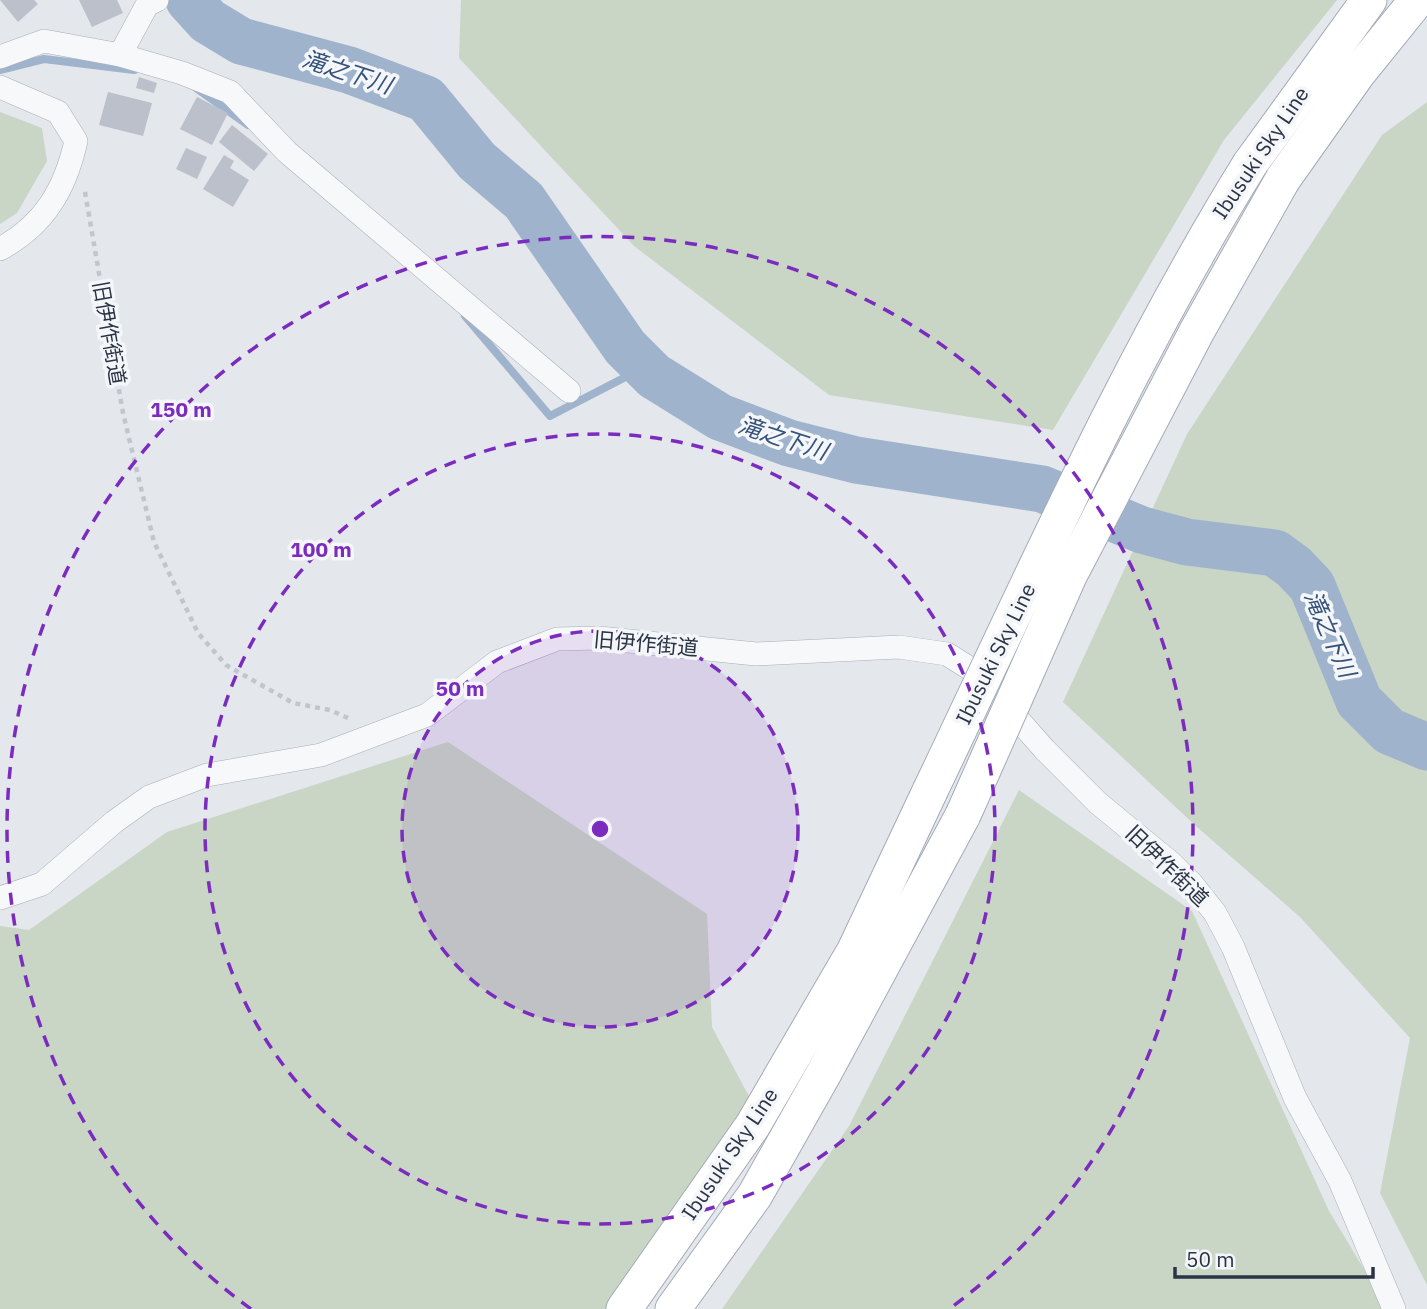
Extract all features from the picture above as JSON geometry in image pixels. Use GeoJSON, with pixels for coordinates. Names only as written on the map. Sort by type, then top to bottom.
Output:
{"type":"FeatureCollection","features":[{"type":"Feature","properties":{"kind":"main road","name":"Ibusuki Sky Line"},"geometry":{"type":"LineString","coordinates":[[624,1309],[753,1125],[855,950],[1137,362],[1185,272],[1250,164],[1370,0]]}},
{"type":"Feature","properties":{"kind":"main road","name":"Ibusuki Sky Line"},"geometry":{"type":"LineString","coordinates":[[673,1309],[755,1195],[824,1073],[963,815],[1069,576],[1197,331],[1283,179],[1358,73],[1417,0]]}},
{"type":"Feature","properties":{"kind":"street"},"geometry":{"type":"LineString","coordinates":[[120,55],[151,1]]}},
{"type":"Feature","properties":{"kind":"street"},"geometry":{"type":"LineString","coordinates":[[0,57],[44,41],[120,55],[182,73],[230,92],[288,152],[569,391]]}},
{"type":"Feature","properties":{"kind":"street"},"geometry":{"type":"LineString","coordinates":[[0,87],[58,112],[76,141],[62,184],[39,221],[19,239],[0,249]]}},
{"type":"Feature","properties":{"kind":"street","name":"旧伊作街道"},"geometry":{"type":"LineString","coordinates":[[381,733],[427,715],[497,662],[557,639],[599,638],[756,654],[899,647],[947,654],[977,673],[1045,750],[1098,803],[1171,863],[1215,913],[1233,947],[1295,1098],[1340,1181],[1394,1309]]}},
{"type":"Feature","properties":{"kind":"street"},"geometry":{"type":"LineString","coordinates":[[0,898],[42,884],[114,822],[149,797],[207,775],[321,755],[381,733]]}},
{"type":"Feature","properties":{"kind":"path","name":"旧伊作街道"},"geometry":{"type":"LineString","coordinates":[[76,141],[123,413],[155,542],[198,633],[226,665],[293,703],[330,709],[381,733]]}},
{"type":"Feature","properties":{"kind":"green space"},"geometry":{"type":"Polygon","coordinates":[[[461,0],[1337,0],[1224,140],[1053,430],[829,395],[634,246],[459,58],[461,0]]]}},
{"type":"Feature","properties":{"kind":"green space"},"geometry":{"type":"Polygon","coordinates":[[[1427,102],[1427,1285],[1380,1193],[1410,1038],[1300,917],[1197,827],[1063,702],[1187,434],[1382,135],[1427,102]]]}},
{"type":"Feature","properties":{"kind":"green space"},"geometry":{"type":"Polygon","coordinates":[[[0,112],[42,128],[47,161],[17,213],[0,224],[0,112]]]}},
{"type":"Feature","properties":{"kind":"green space"},"geometry":{"type":"Polygon","coordinates":[[[448,742],[707,914],[712,1027],[752,1102],[609,1309],[0,1309],[0,926],[29,930],[167,832],[448,742]]]}},
{"type":"Feature","properties":{"kind":"green space"},"geometry":{"type":"Polygon","coordinates":[[[1019,790],[1192,911],[1329,1211],[1388,1309],[722,1309],[849,1126],[1019,790]]]}},
{"type":"Feature","properties":{"kind":"building"},"geometry":{"type":"Polygon","coordinates":[[[0,0],[34,0],[38,4],[18,22],[0,0]]]}},
{"type":"Feature","properties":{"kind":"building"},"geometry":{"type":"Polygon","coordinates":[[[79,0],[117,0],[123,13],[92,27],[79,0]]]}},
{"type":"Feature","properties":{"kind":"building"},"geometry":{"type":"Polygon","coordinates":[[[139,77],[157,83],[154,93],[136,88],[139,77]]]}},
{"type":"Feature","properties":{"kind":"building"},"geometry":{"type":"Polygon","coordinates":[[[108,92],[152,103],[143,136],[99,125],[108,92]]]}},
{"type":"Feature","properties":{"kind":"building"},"geometry":{"type":"Polygon","coordinates":[[[197,97],[228,113],[212,145],[180,129],[197,97]]]}},
{"type":"Feature","properties":{"kind":"building"},"geometry":{"type":"Polygon","coordinates":[[[232,125],[268,154],[254,171],[219,142],[232,125]]]}},
{"type":"Feature","properties":{"kind":"building"},"geometry":{"type":"Polygon","coordinates":[[[186,148],[207,157],[197,179],[176,169],[186,148]]]}},
{"type":"Feature","properties":{"kind":"building"},"geometry":{"type":"Polygon","coordinates":[[[224,155],[234,161],[230,168],[249,180],[233,207],[203,189],[224,155]]]}},
{"type":"Feature","properties":{"kind":"waterway","name":"滝之下川"},"geometry":{"type":"LineString","coordinates":[[189,0],[208,21],[241,41],[349,70],[426,99],[477,161],[524,201],[625,347],[654,376],[720,417],[789,443],[856,460],[1042,489],[1142,530],[1187,542],[1275,553],[1294,567],[1312,586],[1359,701],[1389,731],[1427,747]]}},
{"type":"Feature","properties":{"kind":"waterway"},"geometry":{"type":"LineString","coordinates":[[0,70],[44,59],[134,70]]}},
{"type":"Feature","properties":{"kind":"waterway"},"geometry":{"type":"LineString","coordinates":[[196,88],[248,125]]}},
{"type":"Feature","properties":{"kind":"waterway"},"geometry":{"type":"LineString","coordinates":[[465,316],[550,416],[645,367]]}}]}
